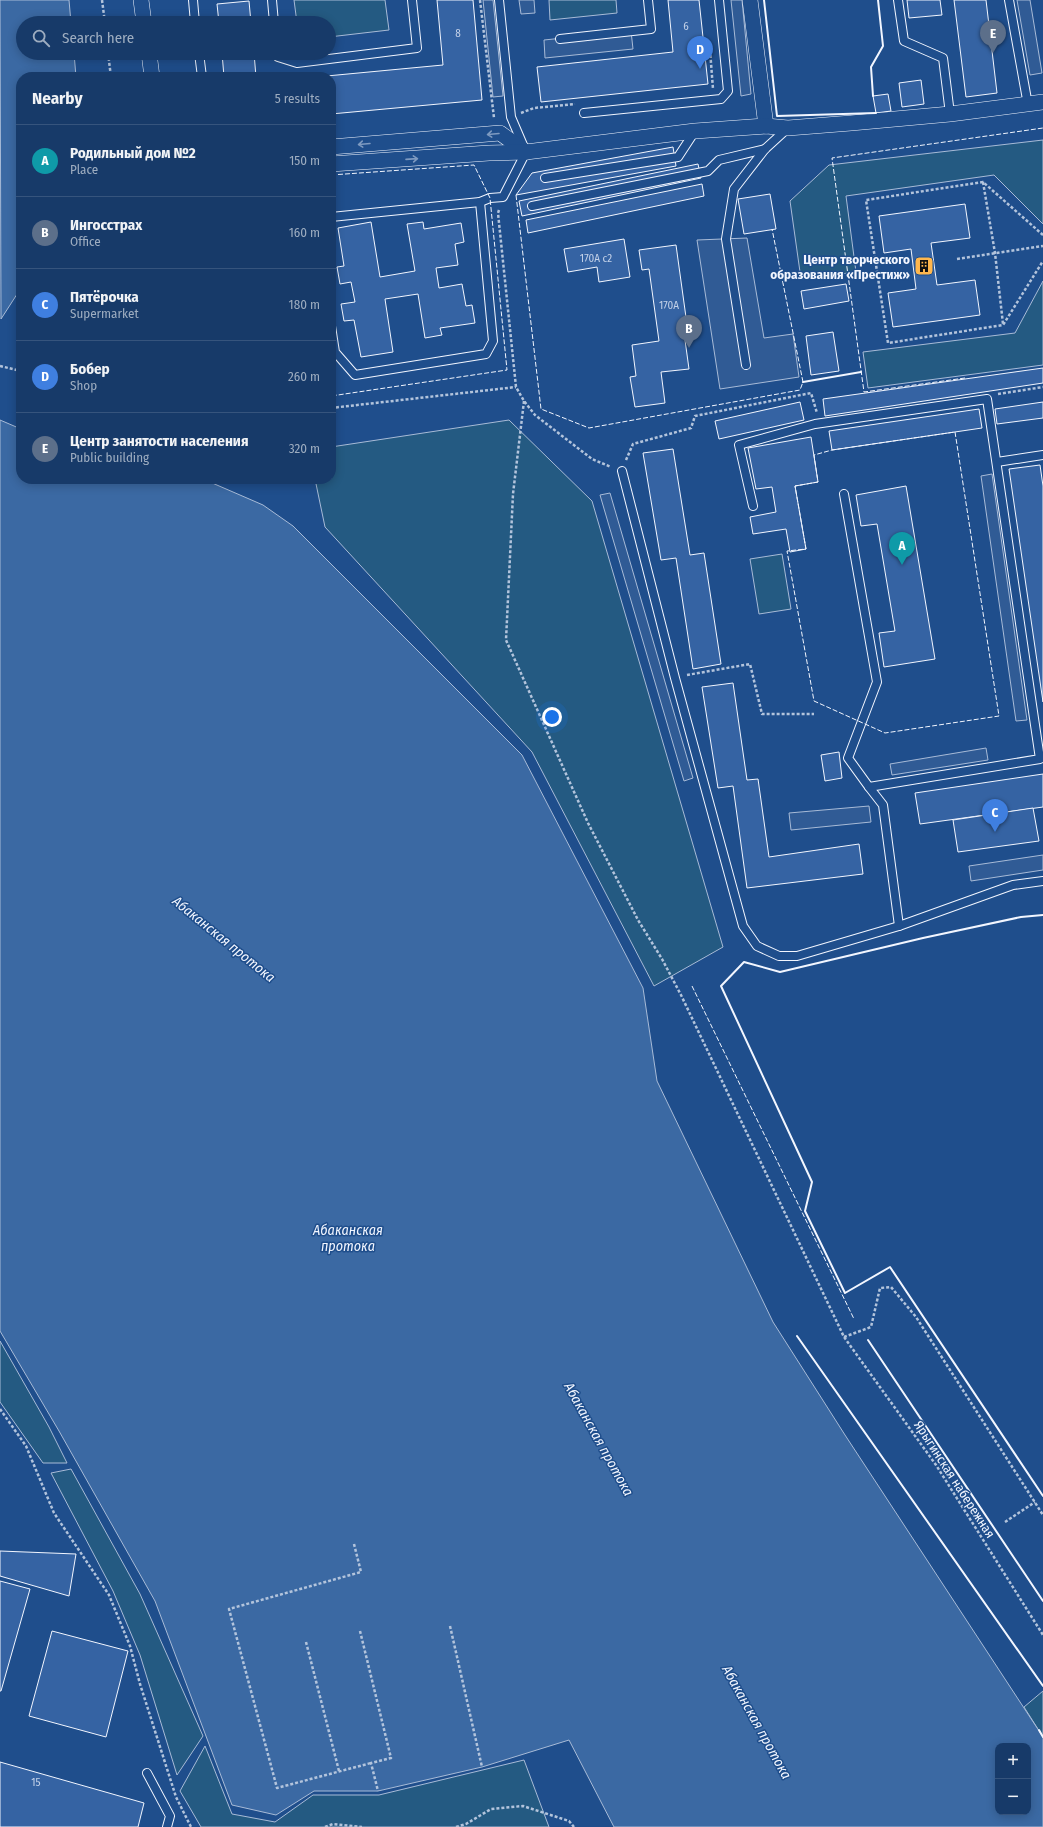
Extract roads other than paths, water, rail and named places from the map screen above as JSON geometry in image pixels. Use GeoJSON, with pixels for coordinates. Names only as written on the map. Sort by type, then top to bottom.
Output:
{"type":"FeatureCollection","features":[{"type":"Feature","properties":{"kind":"street"},"geometry":{"type":"LineString","coordinates":[[141,0],[143,16]]}},
{"type":"Feature","properties":{"kind":"street"},"geometry":{"type":"LineString","coordinates":[[750,0],[766,126]]}},
{"type":"Feature","properties":{"kind":"street"},"geometry":{"type":"LineString","coordinates":[[150,60],[151,72]]}},
{"type":"Feature","properties":{"kind":"street"},"geometry":{"type":"LineString","coordinates":[[336,164],[489,153],[526,152],[694,131],[766,126],[788,128],[950,114],[1043,102]]}},
{"type":"Feature","properties":{"kind":"street"},"geometry":{"type":"LineString","coordinates":[[336,147],[500,133],[526,152]]}},
{"type":"Feature","properties":{"kind":"lane"},"geometry":{"type":"LineString","coordinates":[[193,0],[195,16]]}},
{"type":"Feature","properties":{"kind":"lane"},"geometry":{"type":"LineString","coordinates":[[272,0],[273,16]]}},
{"type":"Feature","properties":{"kind":"lane"},"geometry":{"type":"LineString","coordinates":[[336,58],[417,48],[412,0]]}},
{"type":"Feature","properties":{"kind":"lane"},"geometry":{"type":"LineString","coordinates":[[336,216],[480,202],[490,198],[503,197],[526,152],[511,117],[499,0]]}},
{"type":"Feature","properties":{"kind":"lane"},"geometry":{"type":"LineString","coordinates":[[560,39],[651,29],[648,0]]}},
{"type":"Feature","properties":{"kind":"lane"},"geometry":{"type":"LineString","coordinates":[[584,113],[721,99],[728,91],[719,0]]}},
{"type":"Feature","properties":{"kind":"lane"},"geometry":{"type":"LineString","coordinates":[[898,0],[904,41],[943,58],[950,114]]}},
{"type":"Feature","properties":{"kind":"lane"},"geometry":{"type":"LineString","coordinates":[[1009,0],[1028,105]]}},
{"type":"Feature","properties":{"kind":"lane"},"geometry":{"type":"LineString","coordinates":[[200,60],[201,72]]}},
{"type":"Feature","properties":{"kind":"lane"},"geometry":{"type":"LineString","coordinates":[[288,60],[297,63],[321,60]]}},
{"type":"Feature","properties":{"kind":"lane"},"geometry":{"type":"LineString","coordinates":[[746,365],[726,239],[734,189],[765,149],[788,128]]}},
{"type":"Feature","properties":{"kind":"lane"},"geometry":{"type":"LineString","coordinates":[[545,178],[678,157],[694,131]]}},
{"type":"Feature","properties":{"kind":"lane"},"geometry":{"type":"LineString","coordinates":[[532,206],[708,171],[718,160],[765,149]]}},
{"type":"Feature","properties":{"kind":"lane"},"geometry":{"type":"LineString","coordinates":[[336,353],[355,375],[486,354],[493,341],[480,202]]}},
{"type":"Feature","properties":{"kind":"lane"},"geometry":{"type":"LineString","coordinates":[[753,506],[739,445],[815,424],[987,399],[1040,759],[869,787]]}},
{"type":"Feature","properties":{"kind":"lane"},"geometry":{"type":"LineString","coordinates":[[997,462],[1043,455]]}},
{"type":"Feature","properties":{"kind":"lane"},"geometry":{"type":"LineString","coordinates":[[622,471],[675,678],[744,926],[757,946],[779,956],[797,956],[899,926],[1013,885],[1043,881]]}},
{"type":"Feature","properties":{"kind":"lane"},"geometry":{"type":"LineString","coordinates":[[844,494],[876,682],[848,758],[883,805],[899,926]]}},
{"type":"Feature","properties":{"kind":"lane"},"geometry":{"type":"LineString","coordinates":[[147,1773],[170,1816],[167,1827]]}},
{"type":"Feature","properties":{"kind":"water"},"geometry":{"type":"Polygon","coordinates":[[[0,0],[69,0],[70,16],[16,16],[16,60],[75,60],[76,72],[16,72],[16,296],[1,319],[0,0]]]}},
{"type":"Feature","properties":{"kind":"water","name":"Абаканская протока"},"geometry":{"type":"Polygon","coordinates":[[[0,420],[16,427],[16,484],[215,484],[263,505],[293,526],[522,755],[643,988],[657,1081],[773,1322],[845,1435],[1043,1737],[1043,1827],[614,1827],[569,1740],[482,1767],[378,1791],[314,1791],[276,1815],[232,1805],[155,1601],[59,1431],[0,1331],[0,420]]]}},
{"type":"Feature","properties":{"kind":"place","name":"Центр занятости населения"},"geometry":{"type":"Point","coordinates":[993,53]}},
{"type":"Feature","properties":{"kind":"place","name":"Бобер"},"geometry":{"type":"Point","coordinates":[700,69]}},
{"type":"Feature","properties":{"kind":"place","name":"Центр творческого образования «Престиж»"},"geometry":{"type":"Point","coordinates":[924,266]}},
{"type":"Feature","properties":{"kind":"place","name":"Ингосстрах"},"geometry":{"type":"Point","coordinates":[689,348]}},
{"type":"Feature","properties":{"kind":"place","name":"Родильный дом №2"},"geometry":{"type":"Point","coordinates":[902,565]}},
{"type":"Feature","properties":{"kind":"place","name":"Пятёрочка"},"geometry":{"type":"Point","coordinates":[995,832]}}]}
